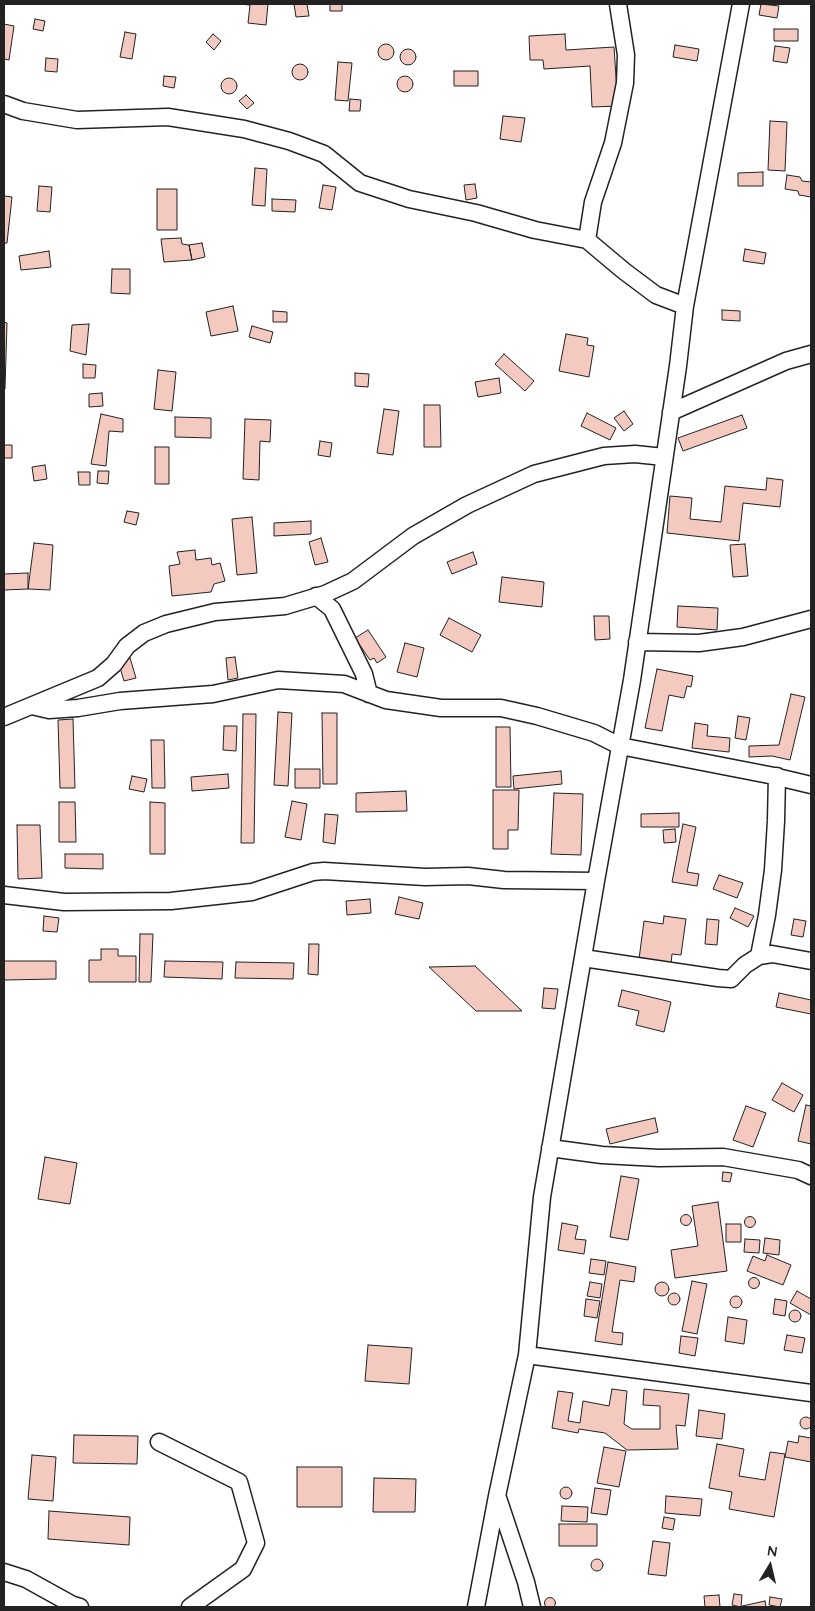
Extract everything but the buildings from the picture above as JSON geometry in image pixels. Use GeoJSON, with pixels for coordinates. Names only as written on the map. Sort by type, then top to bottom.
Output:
{"type":"FeatureCollection","features":[{"type":"Feature","properties":{"kind":"street"},"geometry":{"type":"LineString","coordinates":[[587,240],[593,202],[613,143],[625,82],[626,55],[618,4]]}},
{"type":"Feature","properties":{"kind":"street"},"geometry":{"type":"LineString","coordinates":[[476,1607],[527,1355],[542,1197],[637,642],[685,306],[740,4]]}},
{"type":"Feature","properties":{"kind":"street"},"geometry":{"type":"LineString","coordinates":[[4,104],[23,111],[77,120],[168,117],[244,129],[290,140],[324,154],[360,183],[401,196],[476,213],[535,230],[587,240],[656,295],[685,306]]}},
{"type":"Feature","properties":{"kind":"street"},"geometry":{"type":"LineString","coordinates":[[671,412],[786,361],[811,354]]}},
{"type":"Feature","properties":{"kind":"street"},"geometry":{"type":"LineString","coordinates":[[4,717],[98,678],[114,664],[127,646],[144,633],[166,624],[215,612],[285,606],[353,581],[413,536],[467,506],[534,474],[604,456],[635,454],[664,457]]}},
{"type":"Feature","properties":{"kind":"street"},"geometry":{"type":"LineString","coordinates":[[316,596],[332,609],[364,674],[369,694]]}},
{"type":"Feature","properties":{"kind":"street"},"geometry":{"type":"LineString","coordinates":[[637,642],[699,643],[743,637],[811,619]]}},
{"type":"Feature","properties":{"kind":"street"},"geometry":{"type":"LineString","coordinates":[[32,706],[50,710],[78,708],[120,701],[213,694],[278,680],[344,684],[386,700],[441,708],[500,708],[536,716],[594,733],[620,746],[777,776],[811,785]]}},
{"type":"Feature","properties":{"kind":"street"},"geometry":{"type":"LineString","coordinates":[[759,956],[773,870],[777,776]]}},
{"type":"Feature","properties":{"kind":"street"},"geometry":{"type":"LineString","coordinates":[[4,895],[64,902],[170,901],[252,892],[313,872],[324,871],[425,877],[468,876],[504,880],[596,881]]}},
{"type":"Feature","properties":{"kind":"street"},"geometry":{"type":"LineString","coordinates":[[583,958],[731,979],[745,965],[759,956],[772,954],[811,961]]}},
{"type":"Feature","properties":{"kind":"street"},"geometry":{"type":"LineString","coordinates":[[550,1148],[602,1155],[660,1158],[722,1157],[798,1170],[811,1176]]}},
{"type":"Feature","properties":{"kind":"street"},"geometry":{"type":"LineString","coordinates":[[527,1355],[811,1393]]}},
{"type":"Feature","properties":{"kind":"street"},"geometry":{"type":"LineString","coordinates":[[159,1442],[239,1482],[256,1543],[243,1569],[190,1607]]}},
{"type":"Feature","properties":{"kind":"street"},"geometry":{"type":"LineString","coordinates":[[497,1496],[526,1582],[532,1607]]}},
{"type":"Feature","properties":{"kind":"street"},"geometry":{"type":"LineString","coordinates":[[4,1572],[26,1579],[80,1607]]}}]}
